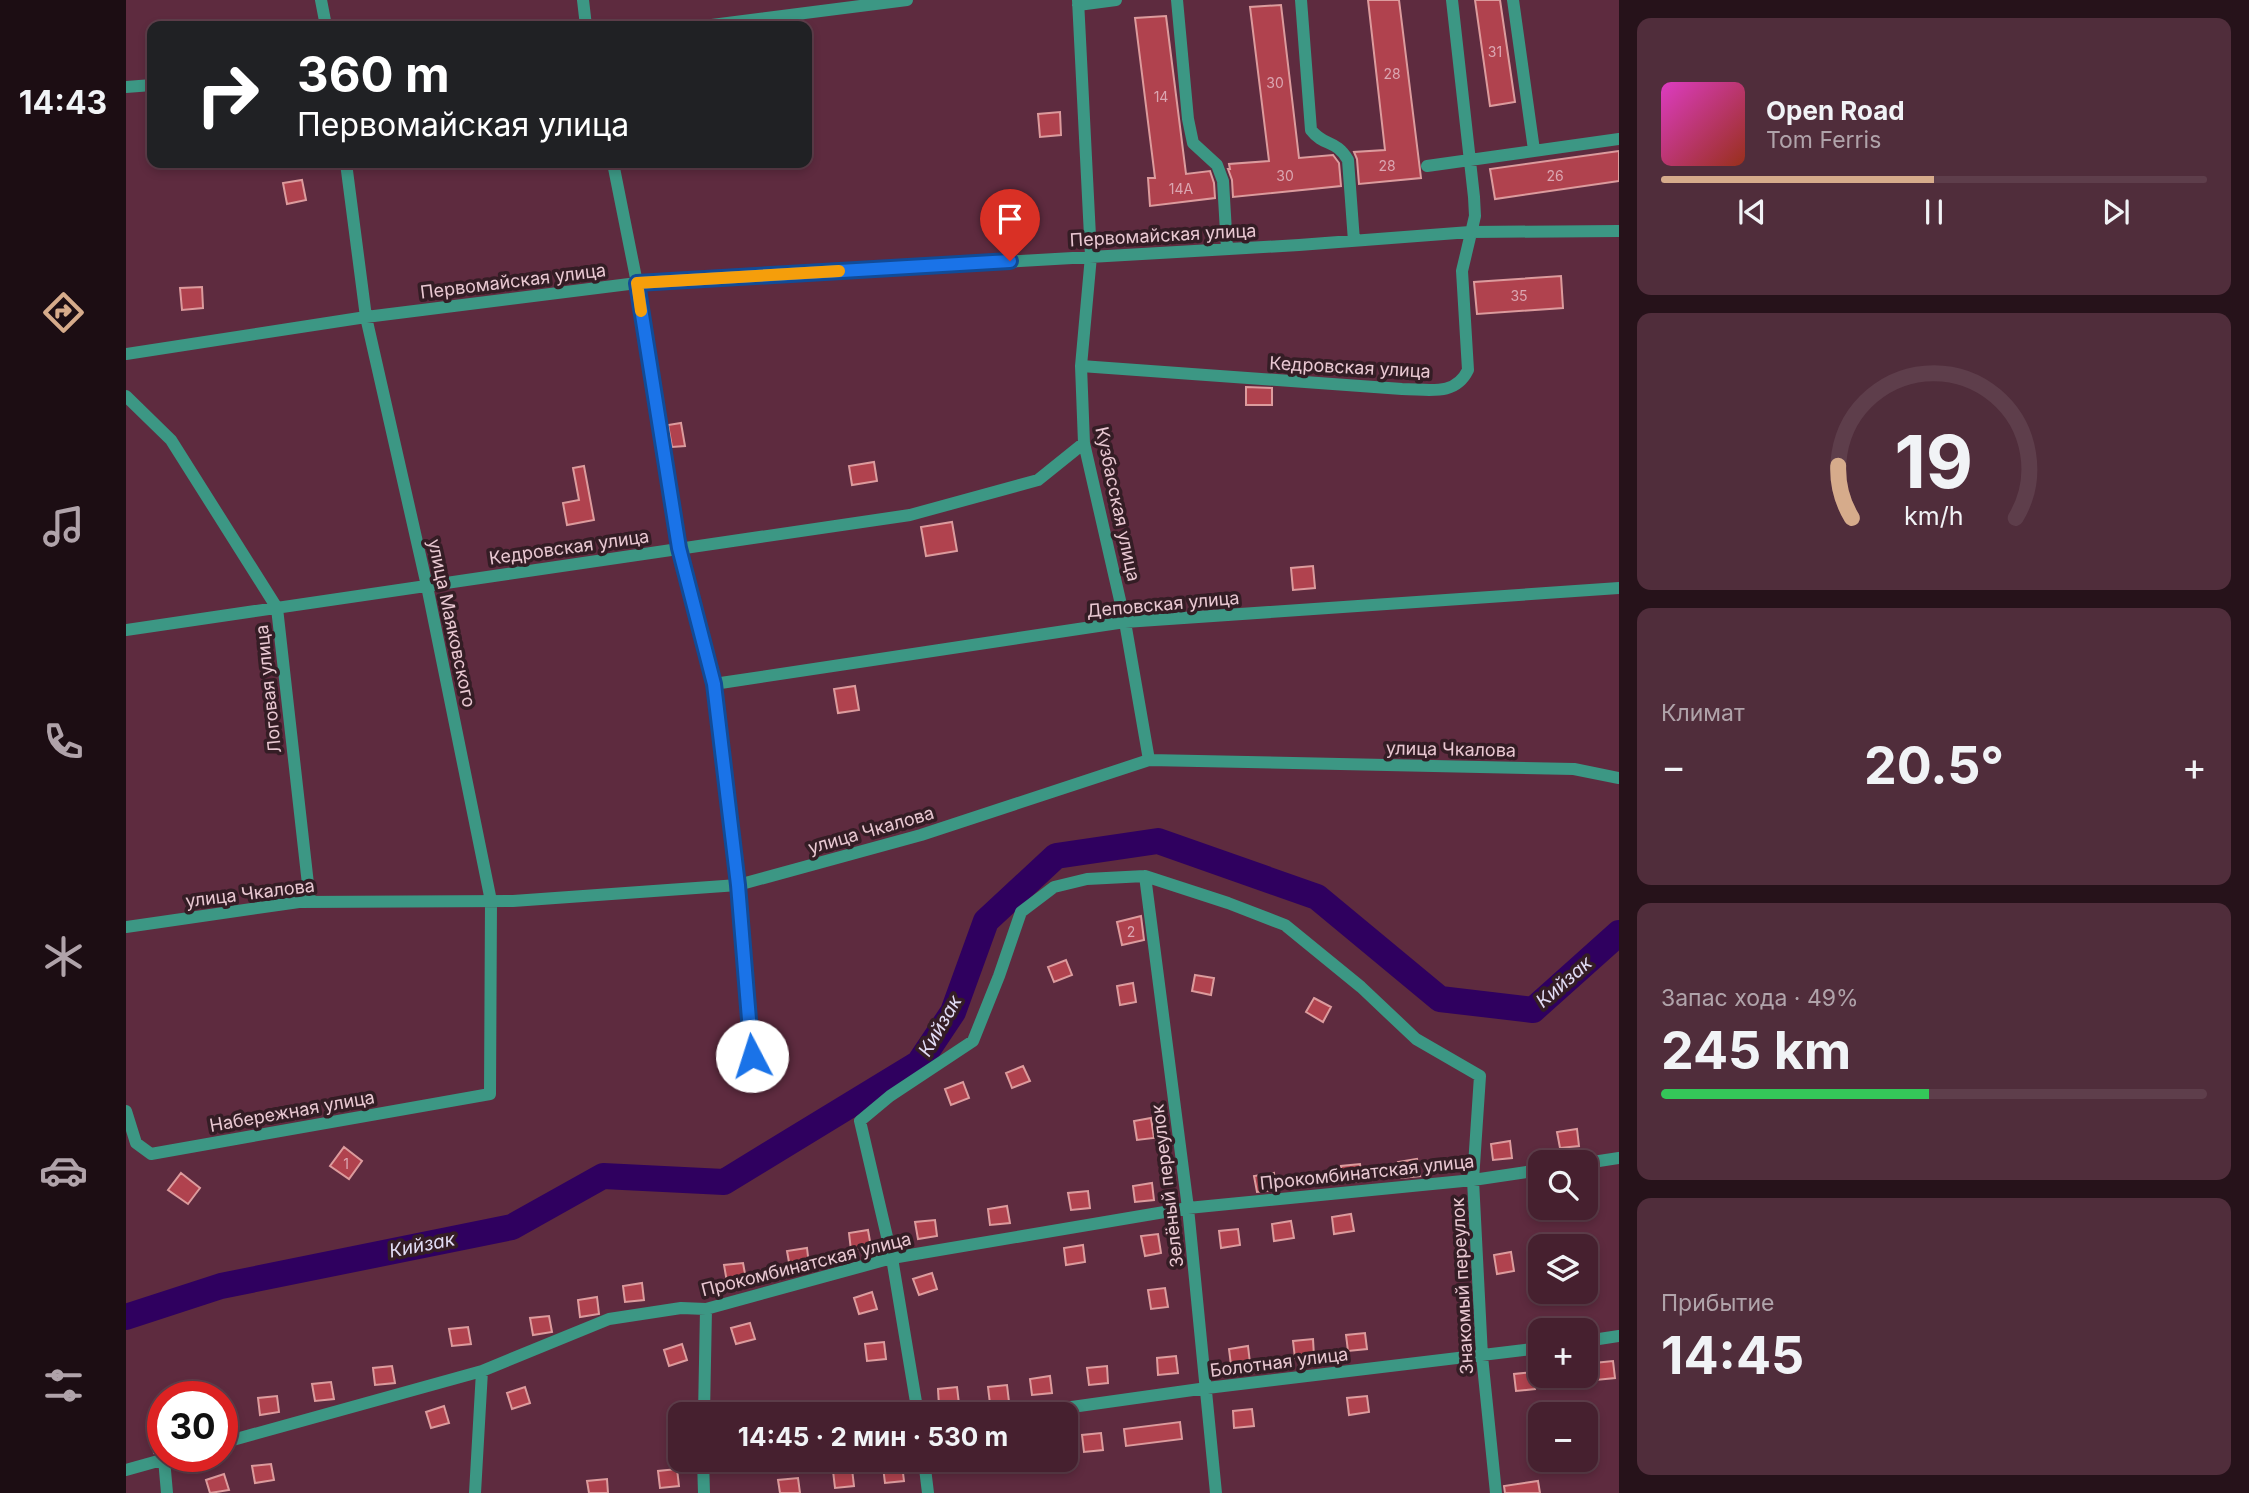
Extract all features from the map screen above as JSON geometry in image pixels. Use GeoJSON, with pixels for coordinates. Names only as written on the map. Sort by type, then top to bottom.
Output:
{"type":"FeatureCollection","features":[{"type":"Feature","properties":{"kind":"street"},"geometry":{"type":"LineString","coordinates":[[321,0],[325,21]]}},
{"type":"Feature","properties":{"kind":"street"},"geometry":{"type":"LineString","coordinates":[[583,0],[585,21]]}},
{"type":"Feature","properties":{"kind":"street"},"geometry":{"type":"LineString","coordinates":[[743,21],[907,0]]}},
{"type":"Feature","properties":{"kind":"street"},"geometry":{"type":"LineString","coordinates":[[1078,2],[1116,0]]}},
{"type":"Feature","properties":{"kind":"street"},"geometry":{"type":"LineString","coordinates":[[1177,0],[1188,119],[1194,143],[1217,165],[1223,181],[1227,249]]}},
{"type":"Feature","properties":{"kind":"street"},"geometry":{"type":"LineString","coordinates":[[1301,0],[1311,130],[1318,139],[1342,149],[1348,160],[1354,241]]}},
{"type":"Feature","properties":{"kind":"street"},"geometry":{"type":"LineString","coordinates":[[1452,0],[1475,216],[1470,232]]}},
{"type":"Feature","properties":{"kind":"street"},"geometry":{"type":"LineString","coordinates":[[1513,0],[1534,150]]}},
{"type":"Feature","properties":{"kind":"street","name":"Кузбасская улица"},"geometry":{"type":"LineString","coordinates":[[1078,2],[1090,256],[1081,366],[1084,443],[1125,622],[1149,760]]}},
{"type":"Feature","properties":{"kind":"street"},"geometry":{"type":"LineString","coordinates":[[126,86],[147,85]]}},
{"type":"Feature","properties":{"kind":"street"},"geometry":{"type":"LineString","coordinates":[[1427,166],[1619,139]]}},
{"type":"Feature","properties":{"kind":"street","name":"улица Маяковского"},"geometry":{"type":"LineString","coordinates":[[347,168],[366,317],[427,586],[491,901],[490,1094]]}},
{"type":"Feature","properties":{"kind":"street"},"geometry":{"type":"LineString","coordinates":[[614,168],[637,283],[679,548],[714,684],[738,885],[752,1056]]}},
{"type":"Feature","properties":{"kind":"street","name":"Первомайская улица"},"geometry":{"type":"LineString","coordinates":[[126,354],[366,317],[637,283],[1227,249],[1470,232],[1619,231]]}},
{"type":"Feature","properties":{"kind":"street","name":"Кедровская улица"},"geometry":{"type":"LineString","coordinates":[[1081,366],[1402,389],[1452,389],[1463,380],[1468,370],[1462,271],[1470,232]]}},
{"type":"Feature","properties":{"kind":"street","name":"Логовая улица"},"geometry":{"type":"LineString","coordinates":[[126,396],[171,440],[277,608],[310,901]]}},
{"type":"Feature","properties":{"kind":"street","name":"Кедровская улица"},"geometry":{"type":"LineString","coordinates":[[126,630],[910,515],[1038,480],[1084,443]]}},
{"type":"Feature","properties":{"kind":"street","name":"Деповская улица"},"geometry":{"type":"LineString","coordinates":[[714,684],[1125,622],[1619,588]]}},
{"type":"Feature","properties":{"kind":"street","name":"улица Чкалова"},"geometry":{"type":"LineString","coordinates":[[126,928],[310,901],[513,901],[738,885],[921,835],[1149,760],[1574,769],[1619,778]]}},
{"type":"Feature","properties":{"kind":"street"},"geometry":{"type":"LineString","coordinates":[[916,1402],[892,1258],[860,1121],[890,1096],[973,1041],[1021,912],[1054,887],[1087,879],[1145,876]]}},
{"type":"Feature","properties":{"kind":"street","name":"Знакомый переулок"},"geometry":{"type":"LineString","coordinates":[[1145,876],[1228,903],[1284,925],[1361,987],[1416,1039],[1480,1076],[1473,1180],[1482,1356],[1496,1493]]}},
{"type":"Feature","properties":{"kind":"street","name":"Зелёный переулок"},"geometry":{"type":"LineString","coordinates":[[1145,876],[1188,1208],[1216,1493]]}},
{"type":"Feature","properties":{"kind":"street","name":"Набережная улица"},"geometry":{"type":"LineString","coordinates":[[126,1111],[136,1143],[151,1154],[490,1094]]}},
{"type":"Feature","properties":{"kind":"street"},"geometry":{"type":"LineString","coordinates":[[1598,1161],[1619,1158]]}},
{"type":"Feature","properties":{"kind":"street","name":"Прокомбинатская улица"},"geometry":{"type":"LineString","coordinates":[[238,1439],[482,1371],[609,1319],[681,1308],[706,1310],[892,1258],[1188,1208],[1473,1180],[1528,1172]]}},
{"type":"Feature","properties":{"kind":"street"},"geometry":{"type":"LineString","coordinates":[[704,1402],[706,1310]]}},
{"type":"Feature","properties":{"kind":"street"},"geometry":{"type":"LineString","coordinates":[[1598,1339],[1619,1336]]}},
{"type":"Feature","properties":{"kind":"street","name":"Болотная улица"},"geometry":{"type":"LineString","coordinates":[[1078,1406],[1528,1350]]}},
{"type":"Feature","properties":{"kind":"street"},"geometry":{"type":"LineString","coordinates":[[475,1493],[482,1371]]}},
{"type":"Feature","properties":{"kind":"street"},"geometry":{"type":"LineString","coordinates":[[126,1470],[147,1464]]}},
{"type":"Feature","properties":{"kind":"street"},"geometry":{"type":"LineString","coordinates":[[167,1493],[169,1472]]}},
{"type":"Feature","properties":{"kind":"street"},"geometry":{"type":"LineString","coordinates":[[704,1493],[705,1472]]}},
{"type":"Feature","properties":{"kind":"street"},"geometry":{"type":"LineString","coordinates":[[925,1472],[928,1493]]}},
{"type":"Feature","properties":{"kind":"building"},"geometry":{"type":"Polygon","coordinates":[[[1368,0],[1399,0],[1421,178],[1359,184],[1354,152],[1385,150],[1368,0]]]}},
{"type":"Feature","properties":{"kind":"building"},"geometry":{"type":"Polygon","coordinates":[[[1475,0],[1500,0],[1515,102],[1490,106],[1475,0]]]}},
{"type":"Feature","properties":{"kind":"building"},"geometry":{"type":"Polygon","coordinates":[[[1281,5],[1299,158],[1333,155],[1339,163],[1341,186],[1233,197],[1229,164],[1269,161],[1250,7],[1281,5]]]}},
{"type":"Feature","properties":{"kind":"building"},"geometry":{"type":"Polygon","coordinates":[[[1166,16],[1186,174],[1210,171],[1215,198],[1150,206],[1148,178],[1155,178],[1135,18],[1166,16]]]}},
{"type":"Feature","properties":{"kind":"building"},"geometry":{"type":"Polygon","coordinates":[[[1060,112],[1061,135],[1040,137],[1038,114],[1060,112]]]}},
{"type":"Feature","properties":{"kind":"building"},"geometry":{"type":"Polygon","coordinates":[[[1619,151],[1619,181],[1495,199],[1490,169],[1619,151]]]}},
{"type":"Feature","properties":{"kind":"building"},"geometry":{"type":"Polygon","coordinates":[[[302,180],[306,200],[287,204],[283,183],[302,180]]]}},
{"type":"Feature","properties":{"kind":"building"},"geometry":{"type":"Polygon","coordinates":[[[1561,276],[1563,308],[1477,314],[1474,282],[1561,276]]]}},
{"type":"Feature","properties":{"kind":"building"},"geometry":{"type":"Polygon","coordinates":[[[202,287],[203,308],[182,310],[180,288],[202,287]]]}},
{"type":"Feature","properties":{"kind":"building"},"geometry":{"type":"Polygon","coordinates":[[[1246,387],[1272,388],[1272,405],[1246,405],[1246,387]]]}},
{"type":"Feature","properties":{"kind":"building"},"geometry":{"type":"Polygon","coordinates":[[[681,423],[685,446],[672,447],[668,425],[681,423]]]}},
{"type":"Feature","properties":{"kind":"building"},"geometry":{"type":"Polygon","coordinates":[[[874,462],[877,481],[852,485],[849,466],[874,462]]]}},
{"type":"Feature","properties":{"kind":"building"},"geometry":{"type":"Polygon","coordinates":[[[584,466],[594,520],[567,525],[563,503],[579,500],[573,468],[584,466]]]}},
{"type":"Feature","properties":{"kind":"building"},"geometry":{"type":"Polygon","coordinates":[[[952,522],[957,551],[926,556],[921,527],[952,522]]]}},
{"type":"Feature","properties":{"kind":"building"},"geometry":{"type":"Polygon","coordinates":[[[1313,566],[1315,588],[1293,590],[1291,568],[1313,566]]]}},
{"type":"Feature","properties":{"kind":"building"},"geometry":{"type":"Polygon","coordinates":[[[855,686],[859,710],[838,713],[834,689],[855,686]]]}},
{"type":"Feature","properties":{"kind":"building"},"geometry":{"type":"Polygon","coordinates":[[[1141,916],[1144,940],[1122,945],[1117,922],[1141,916]]]}},
{"type":"Feature","properties":{"kind":"building"},"geometry":{"type":"Polygon","coordinates":[[[1066,960],[1072,975],[1054,982],[1048,967],[1066,960]]]}},
{"type":"Feature","properties":{"kind":"building"},"geometry":{"type":"Polygon","coordinates":[[[1195,975],[1214,978],[1211,995],[1192,991],[1195,975]]]}},
{"type":"Feature","properties":{"kind":"building"},"geometry":{"type":"Polygon","coordinates":[[[1133,983],[1136,1002],[1120,1005],[1117,986],[1133,983]]]}},
{"type":"Feature","properties":{"kind":"building"},"geometry":{"type":"Polygon","coordinates":[[[1314,998],[1331,1007],[1323,1022],[1306,1012],[1314,998]]]}},
{"type":"Feature","properties":{"kind":"building"},"geometry":{"type":"Polygon","coordinates":[[[1023,1066],[1030,1081],[1012,1088],[1006,1073],[1023,1066]]]}},
{"type":"Feature","properties":{"kind":"building"},"geometry":{"type":"Polygon","coordinates":[[[963,1082],[969,1098],[951,1105],[945,1089],[963,1082]]]}},
{"type":"Feature","properties":{"kind":"building"},"geometry":{"type":"Polygon","coordinates":[[[1151,1118],[1154,1138],[1137,1140],[1134,1121],[1151,1118]]]}},
{"type":"Feature","properties":{"kind":"building"},"geometry":{"type":"Polygon","coordinates":[[[1577,1129],[1579,1146],[1560,1148],[1557,1132],[1577,1129]]]}},
{"type":"Feature","properties":{"kind":"building"},"geometry":{"type":"Polygon","coordinates":[[[1510,1141],[1512,1158],[1493,1160],[1491,1144],[1510,1141]]]}},
{"type":"Feature","properties":{"kind":"building"},"geometry":{"type":"Polygon","coordinates":[[[344,1147],[362,1161],[349,1179],[330,1166],[344,1147]]]}},
{"type":"Feature","properties":{"kind":"building"},"geometry":{"type":"Polygon","coordinates":[[[1417,1159],[1420,1176],[1401,1178],[1398,1162],[1417,1159]]]}},
{"type":"Feature","properties":{"kind":"building"},"geometry":{"type":"Polygon","coordinates":[[[1360,1164],[1362,1181],[1343,1183],[1341,1166],[1360,1164]]]}},
{"type":"Feature","properties":{"kind":"building"},"geometry":{"type":"Polygon","coordinates":[[[181,1173],[200,1188],[188,1204],[168,1190],[181,1173]]]}},
{"type":"Feature","properties":{"kind":"building"},"geometry":{"type":"Polygon","coordinates":[[[1274,1173],[1276,1190],[1257,1192],[1254,1176],[1274,1173]]]}},
{"type":"Feature","properties":{"kind":"building"},"geometry":{"type":"Polygon","coordinates":[[[1152,1183],[1154,1200],[1135,1202],[1133,1186],[1152,1183]]]}},
{"type":"Feature","properties":{"kind":"building"},"geometry":{"type":"Polygon","coordinates":[[[1088,1191],[1090,1208],[1071,1210],[1068,1193],[1088,1191]]]}},
{"type":"Feature","properties":{"kind":"building"},"geometry":{"type":"Polygon","coordinates":[[[1007,1206],[1010,1223],[990,1225],[988,1209],[1007,1206]]]}},
{"type":"Feature","properties":{"kind":"building"},"geometry":{"type":"Polygon","coordinates":[[[1351,1214],[1354,1231],[1334,1234],[1332,1217],[1351,1214]]]}},
{"type":"Feature","properties":{"kind":"building"},"geometry":{"type":"Polygon","coordinates":[[[935,1220],[937,1236],[918,1239],[915,1222],[935,1220]]]}},
{"type":"Feature","properties":{"kind":"building"},"geometry":{"type":"Polygon","coordinates":[[[1291,1221],[1294,1238],[1274,1241],[1272,1224],[1291,1221]]]}},
{"type":"Feature","properties":{"kind":"building"},"geometry":{"type":"Polygon","coordinates":[[[1238,1229],[1240,1245],[1221,1248],[1219,1231],[1238,1229]]]}},
{"type":"Feature","properties":{"kind":"building"},"geometry":{"type":"Polygon","coordinates":[[[868,1230],[871,1247],[851,1250],[849,1233],[868,1230]]]}},
{"type":"Feature","properties":{"kind":"building"},"geometry":{"type":"Polygon","coordinates":[[[1158,1234],[1161,1253],[1145,1256],[1141,1236],[1158,1234]]]}},
{"type":"Feature","properties":{"kind":"building"},"geometry":{"type":"Polygon","coordinates":[[[1083,1245],[1085,1262],[1066,1265],[1064,1248],[1083,1245]]]}},
{"type":"Feature","properties":{"kind":"building"},"geometry":{"type":"Polygon","coordinates":[[[807,1248],[809,1265],[790,1268],[787,1251],[807,1248]]]}},
{"type":"Feature","properties":{"kind":"building"},"geometry":{"type":"Polygon","coordinates":[[[1511,1252],[1514,1271],[1497,1274],[1494,1255],[1511,1252]]]}},
{"type":"Feature","properties":{"kind":"building"},"geometry":{"type":"Polygon","coordinates":[[[743,1263],[746,1279],[727,1282],[724,1265],[743,1263]]]}},
{"type":"Feature","properties":{"kind":"building"},"geometry":{"type":"Polygon","coordinates":[[[932,1273],[937,1289],[919,1295],[913,1279],[932,1273]]]}},
{"type":"Feature","properties":{"kind":"building"},"geometry":{"type":"Polygon","coordinates":[[[642,1283],[644,1300],[625,1302],[623,1286],[642,1283]]]}},
{"type":"Feature","properties":{"kind":"building"},"geometry":{"type":"Polygon","coordinates":[[[1165,1288],[1168,1307],[1151,1309],[1148,1290],[1165,1288]]]}},
{"type":"Feature","properties":{"kind":"building"},"geometry":{"type":"Polygon","coordinates":[[[872,1292],[877,1309],[859,1314],[854,1298],[872,1292]]]}},
{"type":"Feature","properties":{"kind":"building"},"geometry":{"type":"Polygon","coordinates":[[[597,1297],[599,1314],[580,1317],[578,1300],[597,1297]]]}},
{"type":"Feature","properties":{"kind":"building"},"geometry":{"type":"Polygon","coordinates":[[[549,1316],[552,1332],[533,1335],[530,1318],[549,1316]]]}},
{"type":"Feature","properties":{"kind":"building"},"geometry":{"type":"Polygon","coordinates":[[[750,1323],[755,1339],[736,1344],[731,1328],[750,1323]]]}},
{"type":"Feature","properties":{"kind":"building"},"geometry":{"type":"Polygon","coordinates":[[[468,1327],[471,1344],[452,1346],[449,1329],[468,1327]]]}},
{"type":"Feature","properties":{"kind":"building"},"geometry":{"type":"Polygon","coordinates":[[[1365,1333],[1367,1349],[1348,1351],[1346,1335],[1365,1333]]]}},
{"type":"Feature","properties":{"kind":"building"},"geometry":{"type":"Polygon","coordinates":[[[1313,1339],[1314,1356],[1295,1358],[1293,1341],[1313,1339]]]}},
{"type":"Feature","properties":{"kind":"building"},"geometry":{"type":"Polygon","coordinates":[[[884,1342],[886,1359],[867,1361],[865,1344],[884,1342]]]}},
{"type":"Feature","properties":{"kind":"building"},"geometry":{"type":"Polygon","coordinates":[[[682,1344],[687,1360],[669,1366],[664,1350],[682,1344]]]}},
{"type":"Feature","properties":{"kind":"building"},"geometry":{"type":"Polygon","coordinates":[[[1248,1346],[1250,1363],[1231,1365],[1229,1349],[1248,1346]]]}},
{"type":"Feature","properties":{"kind":"building"},"geometry":{"type":"Polygon","coordinates":[[[1176,1356],[1178,1373],[1158,1375],[1157,1358],[1176,1356]]]}},
{"type":"Feature","properties":{"kind":"building"},"geometry":{"type":"Polygon","coordinates":[[[1613,1361],[1615,1378],[1598,1380],[1598,1363],[1613,1361]]]}},
{"type":"Feature","properties":{"kind":"building"},"geometry":{"type":"Polygon","coordinates":[[[392,1366],[395,1383],[375,1385],[373,1368],[392,1366]]]}},
{"type":"Feature","properties":{"kind":"building"},"geometry":{"type":"Polygon","coordinates":[[[1107,1366],[1108,1383],[1089,1385],[1087,1368],[1107,1366]]]}},
{"type":"Feature","properties":{"kind":"building"},"geometry":{"type":"Polygon","coordinates":[[[1528,1373],[1528,1388],[1535,1389],[1516,1391],[1514,1374],[1528,1373]]]}},
{"type":"Feature","properties":{"kind":"building"},"geometry":{"type":"Polygon","coordinates":[[[1050,1376],[1052,1393],[1032,1395],[1030,1379],[1050,1376]]]}},
{"type":"Feature","properties":{"kind":"building"},"geometry":{"type":"Polygon","coordinates":[[[331,1382],[334,1399],[315,1401],[312,1384],[331,1382]]]}},
{"type":"Feature","properties":{"kind":"building"},"geometry":{"type":"Polygon","coordinates":[[[1007,1385],[1009,1402],[990,1402],[988,1387],[1007,1385]]]}},
{"type":"Feature","properties":{"kind":"building"},"geometry":{"type":"Polygon","coordinates":[[[525,1387],[530,1403],[512,1409],[507,1393],[525,1387]]]}},
{"type":"Feature","properties":{"kind":"building"},"geometry":{"type":"Polygon","coordinates":[[[957,1387],[959,1402],[939,1402],[938,1389],[957,1387]]]}},
{"type":"Feature","properties":{"kind":"building"},"geometry":{"type":"Polygon","coordinates":[[[277,1396],[279,1412],[260,1415],[258,1398],[277,1396]]]}},
{"type":"Feature","properties":{"kind":"building"},"geometry":{"type":"Polygon","coordinates":[[[1367,1396],[1369,1412],[1349,1415],[1347,1398],[1367,1396]]]}},
{"type":"Feature","properties":{"kind":"building"},"geometry":{"type":"Polygon","coordinates":[[[444,1406],[449,1423],[431,1428],[426,1412],[444,1406]]]}},
{"type":"Feature","properties":{"kind":"building"},"geometry":{"type":"Polygon","coordinates":[[[1252,1409],[1254,1426],[1234,1428],[1233,1411],[1252,1409]]]}},
{"type":"Feature","properties":{"kind":"building"},"geometry":{"type":"Polygon","coordinates":[[[1180,1422],[1182,1439],[1126,1446],[1124,1429],[1180,1422]]]}},
{"type":"Feature","properties":{"kind":"building"},"geometry":{"type":"Polygon","coordinates":[[[1101,1433],[1103,1450],[1084,1452],[1082,1435],[1101,1433]]]}},
{"type":"Feature","properties":{"kind":"building"},"geometry":{"type":"Polygon","coordinates":[[[271,1464],[274,1480],[255,1483],[252,1466],[271,1464]]]}},
{"type":"Feature","properties":{"kind":"building"},"geometry":{"type":"Polygon","coordinates":[[[658,1471],[677,1472],[679,1486],[660,1488],[658,1471]]]}},
{"type":"Feature","properties":{"kind":"building"},"geometry":{"type":"Polygon","coordinates":[[[833,1472],[852,1472],[854,1486],[835,1488],[833,1472]]]}},
{"type":"Feature","properties":{"kind":"building"},"geometry":{"type":"Polygon","coordinates":[[[884,1472],[903,1472],[904,1481],[885,1483],[884,1472]]]}},
{"type":"Feature","properties":{"kind":"building"},"geometry":{"type":"Polygon","coordinates":[[[224,1474],[229,1490],[210,1493],[206,1480],[224,1474]]]}},
{"type":"Feature","properties":{"kind":"building"},"geometry":{"type":"Polygon","coordinates":[[[798,1478],[800,1493],[780,1493],[778,1480],[798,1478]]]}},
{"type":"Feature","properties":{"kind":"building"},"geometry":{"type":"Polygon","coordinates":[[[607,1479],[608,1493],[589,1493],[587,1481],[607,1479]]]}},
{"type":"Feature","properties":{"kind":"building"},"geometry":{"type":"Polygon","coordinates":[[[1538,1481],[1540,1493],[1505,1493],[1504,1486],[1538,1481]]]}},
{"type":"Feature","properties":{"kind":"waterway","name":"Кийзак"},"geometry":{"type":"LineString","coordinates":[[126,1317],[221,1286],[512,1227],[603,1176],[724,1182],[919,1063],[953,1012],[986,921],[1056,856],[1158,841],[1317,897],[1440,999],[1533,1010],[1619,933]]}},
{"type":"Feature","properties":{"kind":"slow traffic"},"geometry":{"type":"LineString","coordinates":[[641,311],[637,283],[839,271]]}},
{"type":"Feature","properties":{"kind":"route"},"geometry":{"type":"LineString","coordinates":[[752,1056],[738,885],[714,684],[679,548],[637,283],[1010,261]]}}]}
